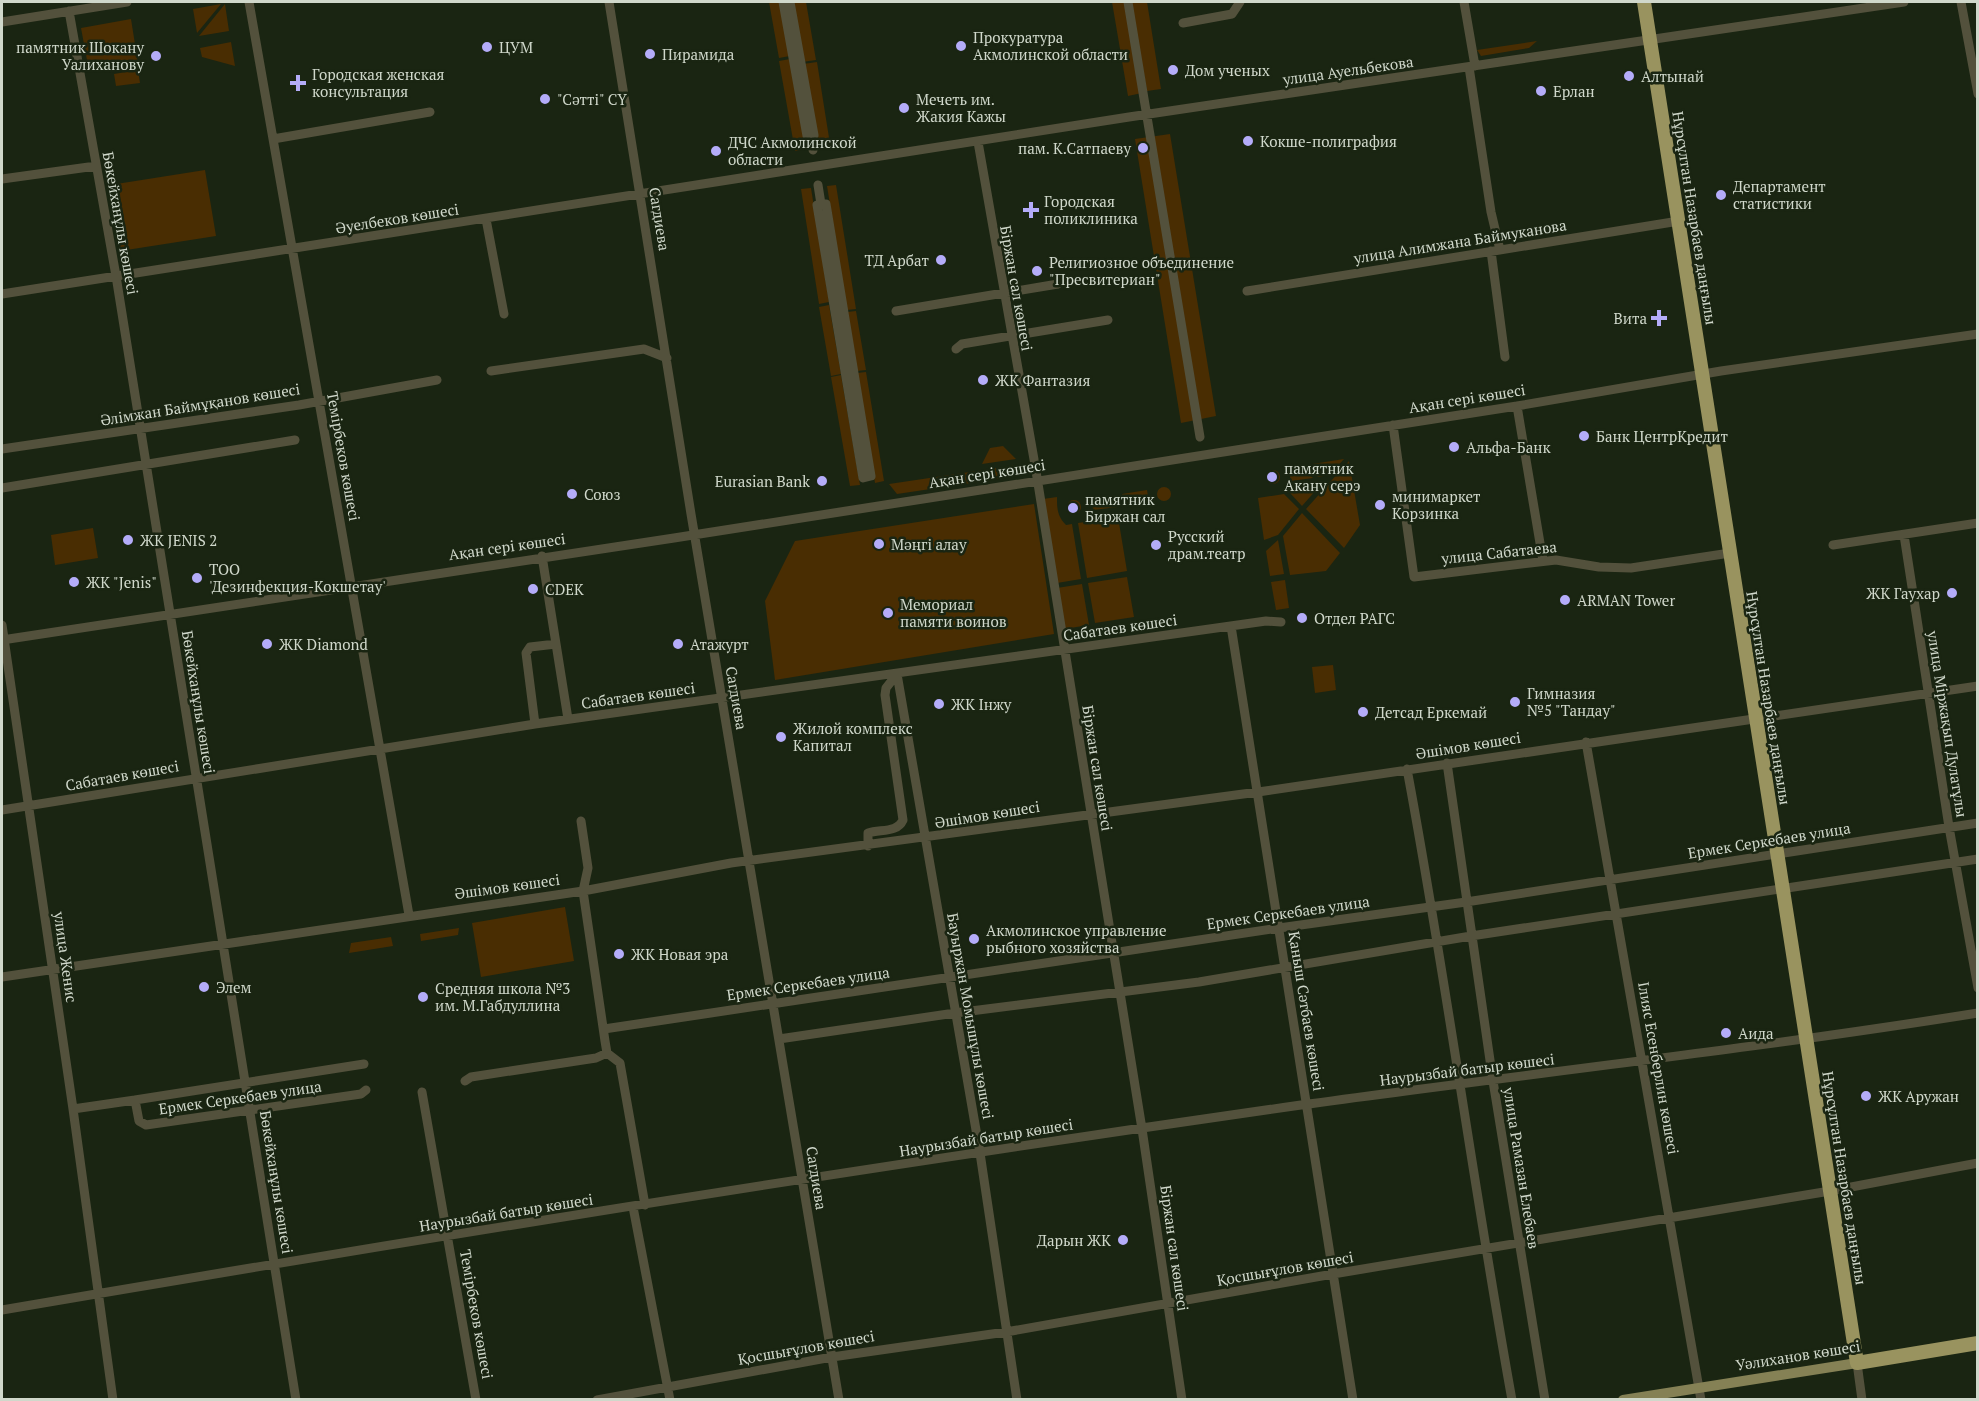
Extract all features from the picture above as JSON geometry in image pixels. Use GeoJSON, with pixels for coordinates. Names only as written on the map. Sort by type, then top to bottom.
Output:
{"type":"FeatureCollection","features":[{"type":"Feature","properties":{"kind":"highway","name":"Нұрсұлтан Назарбаев даңғылы"},"geometry":{"type":"LineString","coordinates":[[1644,2],[1857,1363]]}},
{"type":"Feature","properties":{"kind":"highway","name":"Уәлиханов көшесі"},"geometry":{"type":"LineString","coordinates":[[1857,1363],[1977,1343]]}},
{"type":"Feature","properties":{"kind":"main road","name":"Уәлиханов көшесі"},"geometry":{"type":"LineString","coordinates":[[1623,1400],[1857,1363]]}},
{"type":"Feature","properties":{"kind":"street"},"geometry":{"type":"LineString","coordinates":[[2,22],[126,2]]}},
{"type":"Feature","properties":{"kind":"street","name":"Темірбеков көшесі"},"geometry":{"type":"LineString","coordinates":[[249,2],[409,915]]}},
{"type":"Feature","properties":{"kind":"street","name":"Сагдиева"},"geometry":{"type":"LineString","coordinates":[[609,2],[839,1400]]}},
{"type":"Feature","properties":{"kind":"street"},"geometry":{"type":"LineString","coordinates":[[1128,2],[1200,436]]}},
{"type":"Feature","properties":{"kind":"street"},"geometry":{"type":"LineString","coordinates":[[1183,23],[1228,15],[1235,12],[1240,2]]}},
{"type":"Feature","properties":{"kind":"street"},"geometry":{"type":"LineString","coordinates":[[1464,2],[1496,251],[1505,357]]}},
{"type":"Feature","properties":{"kind":"street","name":"улица Ауельбекова"},"geometry":{"type":"LineString","coordinates":[[796,171],[1147,114],[1904,2]]}},
{"type":"Feature","properties":{"kind":"street"},"geometry":{"type":"LineString","coordinates":[[1961,2],[1977,94]]}},
{"type":"Feature","properties":{"kind":"street"},"geometry":{"type":"LineString","coordinates":[[788,5],[800,79],[814,135],[810,135],[813,150]]}},
{"type":"Feature","properties":{"kind":"street","name":"Бөкейханұлы көшесі"},"geometry":{"type":"LineString","coordinates":[[69,11],[116,276],[196,778],[225,943],[296,1400]]}},
{"type":"Feature","properties":{"kind":"street"},"geometry":{"type":"LineString","coordinates":[[273,139],[430,112]]}},
{"type":"Feature","properties":{"kind":"street","name":"Біржан сал көшесі"},"geometry":{"type":"LineString","coordinates":[[978,142],[1036,480],[1142,1129],[1182,1400]]}},
{"type":"Feature","properties":{"kind":"street"},"geometry":{"type":"LineString","coordinates":[[2,179],[96,166]]}},
{"type":"Feature","properties":{"kind":"street","name":"Әуелбеков көшесі"},"geometry":{"type":"LineString","coordinates":[[2,294],[796,171]]}},
{"type":"Feature","properties":{"kind":"street"},"geometry":{"type":"LineString","coordinates":[[818,185],[821,204],[826,204],[825,226],[859,431],[864,457],[872,476],[868,482]]}},
{"type":"Feature","properties":{"kind":"street"},"geometry":{"type":"LineString","coordinates":[[486,219],[504,314]]}},
{"type":"Feature","properties":{"kind":"street","name":"улица Алимжана Баймуканова"},"geometry":{"type":"LineString","coordinates":[[1247,291],[1679,221]]}},
{"type":"Feature","properties":{"kind":"street"},"geometry":{"type":"LineString","coordinates":[[896,311],[1058,285]]}},
{"type":"Feature","properties":{"kind":"street"},"geometry":{"type":"LineString","coordinates":[[956,349],[963,345],[1010,336],[1108,320]]}},
{"type":"Feature","properties":{"kind":"street","name":"Ақан сері көшесі"},"geometry":{"type":"LineString","coordinates":[[3,639],[542,556],[695,535],[1517,406],[1702,374],[1977,334]]}},
{"type":"Feature","properties":{"kind":"street"},"geometry":{"type":"LineString","coordinates":[[491,371],[644,349],[667,358]]}},
{"type":"Feature","properties":{"kind":"street","name":"Әлімжан Баймұқанов көшесі"},"geometry":{"type":"LineString","coordinates":[[2,449],[319,401],[437,380]]}},
{"type":"Feature","properties":{"kind":"street"},"geometry":{"type":"LineString","coordinates":[[1517,406],[1543,561]]}},
{"type":"Feature","properties":{"kind":"street","name":"улица Сабатаева"},"geometry":{"type":"LineString","coordinates":[[1393,425],[1414,577],[1543,561],[1570,560],[1599,567],[1631,568],[1730,553]]}},
{"type":"Feature","properties":{"kind":"street"},"geometry":{"type":"LineString","coordinates":[[2,488],[295,440]]}},
{"type":"Feature","properties":{"kind":"street"},"geometry":{"type":"LineString","coordinates":[[1833,545],[1977,523]]}},
{"type":"Feature","properties":{"kind":"street","name":"улица Міржақып Дулатұлы"},"geometry":{"type":"LineString","coordinates":[[1904,535],[1949,827],[1977,988]]}},
{"type":"Feature","properties":{"kind":"street"},"geometry":{"type":"LineString","coordinates":[[542,556],[568,719]]}},
{"type":"Feature","properties":{"kind":"street","name":"Сабатаев көшесі"},"geometry":{"type":"LineString","coordinates":[[2,810],[568,719],[1231,626],[1281,622]]}},
{"type":"Feature","properties":{"kind":"street","name":"улица Женис"},"geometry":{"type":"LineString","coordinates":[[2,625],[113,1400]]}},
{"type":"Feature","properties":{"kind":"street","name":"Қаныш Сәтбаев көшесі"},"geometry":{"type":"LineString","coordinates":[[1231,626],[1353,1400]]}},
{"type":"Feature","properties":{"kind":"street"},"geometry":{"type":"LineString","coordinates":[[535,724],[526,653],[530,647],[556,644]]}},
{"type":"Feature","properties":{"kind":"street"},"geometry":{"type":"LineString","coordinates":[[868,846],[868,833],[895,829],[901,826],[903,820],[885,695],[886,688],[897,674]]}},
{"type":"Feature","properties":{"kind":"street","name":"Бауыржан Момышұлы көшесі"},"geometry":{"type":"LineString","coordinates":[[897,674],[980,1153],[1017,1400]]}},
{"type":"Feature","properties":{"kind":"street","name":"Әшімов көшесі"},"geometry":{"type":"LineString","coordinates":[[2,977],[583,891],[750,860],[924,839],[1090,813],[1258,792],[1977,686]]}},
{"type":"Feature","properties":{"kind":"street","name":"Ілияс Есенберлин көшесі"},"geometry":{"type":"LineString","coordinates":[[1587,742],[1701,1400]]}},
{"type":"Feature","properties":{"kind":"street","name":"улица Рамазан Елебаев"},"geometry":{"type":"LineString","coordinates":[[1447,763],[1493,1081],[1545,1400]]}},
{"type":"Feature","properties":{"kind":"street"},"geometry":{"type":"LineString","coordinates":[[1407,769],[1432,907],[1458,1085],[1512,1400]]}},
{"type":"Feature","properties":{"kind":"street"},"geometry":{"type":"LineString","coordinates":[[581,821],[588,868],[583,891],[607,1053],[620,1063],[645,1205]]}},
{"type":"Feature","properties":{"kind":"street","name":"Ермек Серкебаев улица"},"geometry":{"type":"LineString","coordinates":[[604,1029],[1279,928],[1466,903],[1977,823]]}},
{"type":"Feature","properties":{"kind":"street"},"geometry":{"type":"LineString","coordinates":[[779,1039],[955,1013],[1199,982],[1284,966],[1617,913],[1977,860]]}},
{"type":"Feature","properties":{"kind":"street","name":"Наурызбай батыр көшесі"},"geometry":{"type":"LineString","coordinates":[[2,1310],[274,1263],[980,1153],[1306,1105],[1808,1040],[1977,1013]]}},
{"type":"Feature","properties":{"kind":"street"},"geometry":{"type":"LineString","coordinates":[[465,1081],[471,1077],[596,1058],[607,1053]]}},
{"type":"Feature","properties":{"kind":"street","name":"Ермек Серкебаев улица"},"geometry":{"type":"LineString","coordinates":[[73,1109],[364,1064]]}},
{"type":"Feature","properties":{"kind":"street","name":"Ермек Серкебаев улица"},"geometry":{"type":"LineString","coordinates":[[135,1100],[139,1121],[146,1125],[361,1094],[366,1090]]}},
{"type":"Feature","properties":{"kind":"street","name":"Темірбеков көшесі"},"geometry":{"type":"LineString","coordinates":[[422,1092],[476,1400]]}},
{"type":"Feature","properties":{"kind":"street","name":"Қосшығұлов көшесі"},"geometry":{"type":"LineString","coordinates":[[597,1400],[832,1357],[1006,1332],[1333,1274],[1830,1191],[1977,1163]]}},
{"type":"Feature","properties":{"kind":"street"},"geometry":{"type":"LineString","coordinates":[[633,1207],[670,1400]]}},
{"type":"Feature","properties":{"kind":"street","name":"Нұрсұлтан Назарбаев даңғылы"},"geometry":{"type":"LineString","coordinates":[[1857,1363],[1863,1400]]}},
{"type":"Feature","properties":{"kind":"shaded area"},"geometry":{"type":"Polygon","coordinates":[[[769,2],[780,2],[790,56],[779,58],[769,2]]]}},
{"type":"Feature","properties":{"kind":"shaded area"},"geometry":{"type":"Polygon","coordinates":[[[792,2],[806,2],[816,60],[802,62],[792,2]]]}},
{"type":"Feature","properties":{"kind":"shaded area"},"geometry":{"type":"Polygon","coordinates":[[[1112,2],[1126,2],[1142,93],[1128,96],[1112,2]]]}},
{"type":"Feature","properties":{"kind":"shaded area"},"geometry":{"type":"Polygon","coordinates":[[[1131,2],[1147,2],[1161,89],[1147,91],[1131,2]]]}},
{"type":"Feature","properties":{"kind":"shaded area"},"geometry":{"type":"Polygon","coordinates":[[[221,4],[197,33],[193,9],[221,4]]]}},
{"type":"Feature","properties":{"kind":"shaded area"},"geometry":{"type":"Polygon","coordinates":[[[225,4],[229,31],[199,36],[225,4]]]}},
{"type":"Feature","properties":{"kind":"shaded area"},"geometry":{"type":"Polygon","coordinates":[[[131,19],[138,63],[89,71],[81,28],[131,19]]]}},
{"type":"Feature","properties":{"kind":"shaded area"},"geometry":{"type":"Polygon","coordinates":[[[1537,41],[1529,48],[1481,56],[1477,50],[1537,41]]]}},
{"type":"Feature","properties":{"kind":"shaded area"},"geometry":{"type":"Polygon","coordinates":[[[231,42],[235,66],[202,57],[200,48],[231,42]]]}},
{"type":"Feature","properties":{"kind":"shaded area"},"geometry":{"type":"Polygon","coordinates":[[[790,59],[806,149],[795,151],[779,61],[790,59]]]}},
{"type":"Feature","properties":{"kind":"shaded area"},"geometry":{"type":"Polygon","coordinates":[[[817,62],[830,144],[817,146],[803,64],[817,62]]]}},
{"type":"Feature","properties":{"kind":"shaded area"},"geometry":{"type":"Polygon","coordinates":[[[138,70],[140,83],[116,86],[114,74],[138,70]]]}},
{"type":"Feature","properties":{"kind":"shaded area"},"geometry":{"type":"Polygon","coordinates":[[[1170,134],[1216,416],[1181,423],[1135,139],[1170,134]]]}},
{"type":"Feature","properties":{"kind":"shaded area"},"geometry":{"type":"Polygon","coordinates":[[[205,170],[216,236],[120,251],[110,185],[205,170]]]}},
{"type":"Feature","properties":{"kind":"shaded area"},"geometry":{"type":"Polygon","coordinates":[[[836,185],[856,309],[847,310],[827,186],[836,185]]]}},
{"type":"Feature","properties":{"kind":"shaded area"},"geometry":{"type":"Polygon","coordinates":[[[811,188],[829,302],[819,304],[801,189],[811,188]]]}},
{"type":"Feature","properties":{"kind":"shaded area"},"geometry":{"type":"Polygon","coordinates":[[[829,305],[841,374],[831,376],[819,307],[829,305]]]}},
{"type":"Feature","properties":{"kind":"shaded area"},"geometry":{"type":"Polygon","coordinates":[[[856,311],[866,370],[857,371],[847,312],[856,311]]]}},
{"type":"Feature","properties":{"kind":"shaded area"},"geometry":{"type":"Polygon","coordinates":[[[866,372],[884,481],[875,483],[857,373],[866,372]]]}},
{"type":"Feature","properties":{"kind":"shaded area"},"geometry":{"type":"Polygon","coordinates":[[[841,375],[860,485],[850,486],[831,377],[841,375]]]}},
{"type":"Feature","properties":{"kind":"shaded area"},"geometry":{"type":"Polygon","coordinates":[[[1003,446],[1016,459],[982,464],[990,448],[1003,446]]]}},
{"type":"Feature","properties":{"kind":"shaded area"},"geometry":{"type":"Polygon","coordinates":[[[1344,459],[1330,475],[1318,477],[1306,465],[1344,459]]]}},
{"type":"Feature","properties":{"kind":"shaded area"},"geometry":{"type":"Polygon","coordinates":[[[1349,461],[1360,525],[1344,548],[1306,509],[1349,461]]]}},
{"type":"Feature","properties":{"kind":"shaded area"},"geometry":{"type":"Polygon","coordinates":[[[1017,465],[1018,476],[897,494],[889,484],[1017,465]]]}},
{"type":"Feature","properties":{"kind":"shaded area"},"geometry":{"type":"Polygon","coordinates":[[[1301,466],[1313,478],[1291,481],[1288,468],[1301,466]]]}},
{"type":"Feature","properties":{"kind":"shaded area"},"geometry":{"type":"Polygon","coordinates":[[[1270,470],[1276,470],[1280,477],[1276,484],[1270,484],[1266,480],[1266,474],[1270,470]]]}},
{"type":"Feature","properties":{"kind":"shaded area"},"geometry":{"type":"Polygon","coordinates":[[[1164,487],[1169,489],[1171,494],[1169,499],[1164,501],[1159,499],[1157,494],[1159,489],[1164,487]]]}},
{"type":"Feature","properties":{"kind":"shaded area"},"geometry":{"type":"Polygon","coordinates":[[[1317,489],[1302,506],[1290,493],[1317,489]]]}},
{"type":"Feature","properties":{"kind":"shaded area"},"geometry":{"type":"Polygon","coordinates":[[[1147,490],[1149,502],[1124,506],[1122,494],[1147,490]]]}},
{"type":"Feature","properties":{"kind":"shaded area"},"geometry":{"type":"Polygon","coordinates":[[[1284,494],[1299,509],[1278,535],[1264,540],[1258,498],[1284,494]]]}},
{"type":"Feature","properties":{"kind":"shaded area"},"geometry":{"type":"Polygon","coordinates":[[[1116,495],[1118,507],[1093,510],[1091,498],[1116,495]]]}},
{"type":"Feature","properties":{"kind":"shaded area"},"geometry":{"type":"Polygon","coordinates":[[[1057,497],[1059,515],[1066,525],[1072,524],[1081,579],[1057,583],[1043,499],[1057,497]]]}},
{"type":"Feature","properties":{"kind":"shaded area"},"geometry":{"type":"Polygon","coordinates":[[[1074,500],[1079,502],[1081,507],[1079,512],[1074,514],[1069,512],[1067,507],[1069,502],[1074,500]]]}},
{"type":"Feature","properties":{"kind":"shaded area"},"geometry":{"type":"Polygon","coordinates":[[[1034,504],[1054,634],[775,680],[765,601],[795,541],[1034,504]]]}},
{"type":"Feature","properties":{"kind":"shaded area"},"geometry":{"type":"Polygon","coordinates":[[[1302,513],[1340,553],[1326,571],[1290,575],[1283,536],[1302,513]]]}},
{"type":"Feature","properties":{"kind":"shaded area"},"geometry":{"type":"Polygon","coordinates":[[[1118,517],[1127,571],[1087,578],[1078,523],[1118,517]]]}},
{"type":"Feature","properties":{"kind":"shaded area"},"geometry":{"type":"Polygon","coordinates":[[[93,528],[98,558],[55,565],[51,535],[93,528]]]}},
{"type":"Feature","properties":{"kind":"shaded area"},"geometry":{"type":"Polygon","coordinates":[[[1278,540],[1284,574],[1270,576],[1266,551],[1278,540]]]}},
{"type":"Feature","properties":{"kind":"shaded area"},"geometry":{"type":"Polygon","coordinates":[[[1127,577],[1134,617],[1095,623],[1088,583],[1127,577]]]}},
{"type":"Feature","properties":{"kind":"shaded area"},"geometry":{"type":"Polygon","coordinates":[[[1285,580],[1289,608],[1276,610],[1271,582],[1285,580]]]}},
{"type":"Feature","properties":{"kind":"shaded area"},"geometry":{"type":"Polygon","coordinates":[[[1082,584],[1089,625],[1064,629],[1057,588],[1082,584]]]}},
{"type":"Feature","properties":{"kind":"shaded area"},"geometry":{"type":"Polygon","coordinates":[[[1333,665],[1336,690],[1315,693],[1312,667],[1333,665]]]}},
{"type":"Feature","properties":{"kind":"shaded area"},"geometry":{"type":"Polygon","coordinates":[[[565,907],[574,961],[481,977],[472,923],[565,907]]]}},
{"type":"Feature","properties":{"kind":"shaded area"},"geometry":{"type":"Polygon","coordinates":[[[459,928],[458,935],[421,941],[420,934],[459,928]]]}},
{"type":"Feature","properties":{"kind":"shaded area"},"geometry":{"type":"Polygon","coordinates":[[[391,937],[393,946],[349,953],[351,943],[391,937]]]}},
{"type":"Feature","properties":{"kind":"place","name":"Прокуратура Акмолинской области"},"geometry":{"type":"Point","coordinates":[961,46]}},
{"type":"Feature","properties":{"kind":"place","name":"ЦУМ"},"geometry":{"type":"Point","coordinates":[487,47]}},
{"type":"Feature","properties":{"kind":"place","name":"Пирамида"},"geometry":{"type":"Point","coordinates":[650,54]}},
{"type":"Feature","properties":{"kind":"place","name":"памятник Шокану Уалиханову"},"geometry":{"type":"Point","coordinates":[156,56]}},
{"type":"Feature","properties":{"kind":"place","name":"Дом ученых"},"geometry":{"type":"Point","coordinates":[1173,70]}},
{"type":"Feature","properties":{"kind":"place","name":"Алтынай"},"geometry":{"type":"Point","coordinates":[1629,76]}},
{"type":"Feature","properties":{"kind":"place","name":"Городская женская консультация"},"geometry":{"type":"Point","coordinates":[298,83]}},
{"type":"Feature","properties":{"kind":"place","name":"Ерлан"},"geometry":{"type":"Point","coordinates":[1541,91]}},
{"type":"Feature","properties":{"kind":"place","name":"\"Сәтті\" СY"},"geometry":{"type":"Point","coordinates":[545,99]}},
{"type":"Feature","properties":{"kind":"place","name":"Мечеть им. Жакия Кажы"},"geometry":{"type":"Point","coordinates":[904,108]}},
{"type":"Feature","properties":{"kind":"place","name":"Кокше-полиграфия"},"geometry":{"type":"Point","coordinates":[1248,141]}},
{"type":"Feature","properties":{"kind":"place","name":"пам. К.Сатпаеву"},"geometry":{"type":"Point","coordinates":[1143,148]}},
{"type":"Feature","properties":{"kind":"place","name":"ДЧС Акмолинской области"},"geometry":{"type":"Point","coordinates":[716,151]}},
{"type":"Feature","properties":{"kind":"place","name":"Департамент статистики"},"geometry":{"type":"Point","coordinates":[1721,195]}},
{"type":"Feature","properties":{"kind":"place","name":"Городская поликлиника"},"geometry":{"type":"Point","coordinates":[1031,210]}},
{"type":"Feature","properties":{"kind":"place","name":"ТД Арбат"},"geometry":{"type":"Point","coordinates":[941,260]}},
{"type":"Feature","properties":{"kind":"place","name":"Религиозное объединение \"Пресвитериан\""},"geometry":{"type":"Point","coordinates":[1037,271]}},
{"type":"Feature","properties":{"kind":"place","name":"Вита"},"geometry":{"type":"Point","coordinates":[1659,318]}},
{"type":"Feature","properties":{"kind":"place","name":"ЖК Фантазия"},"geometry":{"type":"Point","coordinates":[983,380]}},
{"type":"Feature","properties":{"kind":"place","name":"Банк ЦентрКредит"},"geometry":{"type":"Point","coordinates":[1584,436]}},
{"type":"Feature","properties":{"kind":"place","name":"Альфа-Банк"},"geometry":{"type":"Point","coordinates":[1454,447]}},
{"type":"Feature","properties":{"kind":"place","name":"памятник Акану серэ"},"geometry":{"type":"Point","coordinates":[1272,477]}},
{"type":"Feature","properties":{"kind":"place","name":"Eurasian Bank"},"geometry":{"type":"Point","coordinates":[822,481]}},
{"type":"Feature","properties":{"kind":"place","name":"Союз"},"geometry":{"type":"Point","coordinates":[572,494]}},
{"type":"Feature","properties":{"kind":"place","name":"минимаркет Корзинка"},"geometry":{"type":"Point","coordinates":[1380,505]}},
{"type":"Feature","properties":{"kind":"place","name":"памятник Биржан сал"},"geometry":{"type":"Point","coordinates":[1073,508]}},
{"type":"Feature","properties":{"kind":"place","name":"ЖК JENIS 2"},"geometry":{"type":"Point","coordinates":[128,540]}},
{"type":"Feature","properties":{"kind":"place","name":"Мәңгі алау"},"geometry":{"type":"Point","coordinates":[879,544]}},
{"type":"Feature","properties":{"kind":"place","name":"Русский драм.театр"},"geometry":{"type":"Point","coordinates":[1156,545]}},
{"type":"Feature","properties":{"kind":"place","name":"ТОО 'Дезинфекция-Кокшетау'"},"geometry":{"type":"Point","coordinates":[197,578]}},
{"type":"Feature","properties":{"kind":"place","name":"ЖК \"Jenis\""},"geometry":{"type":"Point","coordinates":[74,582]}},
{"type":"Feature","properties":{"kind":"place","name":"CDEK"},"geometry":{"type":"Point","coordinates":[533,589]}},
{"type":"Feature","properties":{"kind":"place","name":"ЖК Гаухар"},"geometry":{"type":"Point","coordinates":[1952,593]}},
{"type":"Feature","properties":{"kind":"place","name":"ARMAN Tower"},"geometry":{"type":"Point","coordinates":[1565,600]}},
{"type":"Feature","properties":{"kind":"place","name":"Мемориал памяти воинов"},"geometry":{"type":"Point","coordinates":[888,613]}},
{"type":"Feature","properties":{"kind":"place","name":"Отдел РАГС"},"geometry":{"type":"Point","coordinates":[1302,618]}},
{"type":"Feature","properties":{"kind":"place","name":"ЖК Diamond"},"geometry":{"type":"Point","coordinates":[267,644]}},
{"type":"Feature","properties":{"kind":"place","name":"Атажурт"},"geometry":{"type":"Point","coordinates":[678,644]}},
{"type":"Feature","properties":{"kind":"place","name":"Гимназия №5 \"Тандау\""},"geometry":{"type":"Point","coordinates":[1515,702]}},
{"type":"Feature","properties":{"kind":"place","name":"ЖК Інжу"},"geometry":{"type":"Point","coordinates":[939,704]}},
{"type":"Feature","properties":{"kind":"place","name":"Детсад Еркемай"},"geometry":{"type":"Point","coordinates":[1363,712]}},
{"type":"Feature","properties":{"kind":"place","name":"Жилой комплекс Капитал"},"geometry":{"type":"Point","coordinates":[781,737]}},
{"type":"Feature","properties":{"kind":"place","name":"Акмолинское управление рыбного хозяйства"},"geometry":{"type":"Point","coordinates":[974,939]}},
{"type":"Feature","properties":{"kind":"place","name":"ЖК Новая эра"},"geometry":{"type":"Point","coordinates":[619,954]}},
{"type":"Feature","properties":{"kind":"place","name":"Элем"},"geometry":{"type":"Point","coordinates":[204,987]}},
{"type":"Feature","properties":{"kind":"place","name":"Средняя школа №3 им. М.Габдуллина"},"geometry":{"type":"Point","coordinates":[423,997]}},
{"type":"Feature","properties":{"kind":"place","name":"Аида"},"geometry":{"type":"Point","coordinates":[1726,1033]}},
{"type":"Feature","properties":{"kind":"place","name":"ЖК Аружан"},"geometry":{"type":"Point","coordinates":[1866,1096]}},
{"type":"Feature","properties":{"kind":"place","name":"Дарын ЖК"},"geometry":{"type":"Point","coordinates":[1123,1240]}}]}
